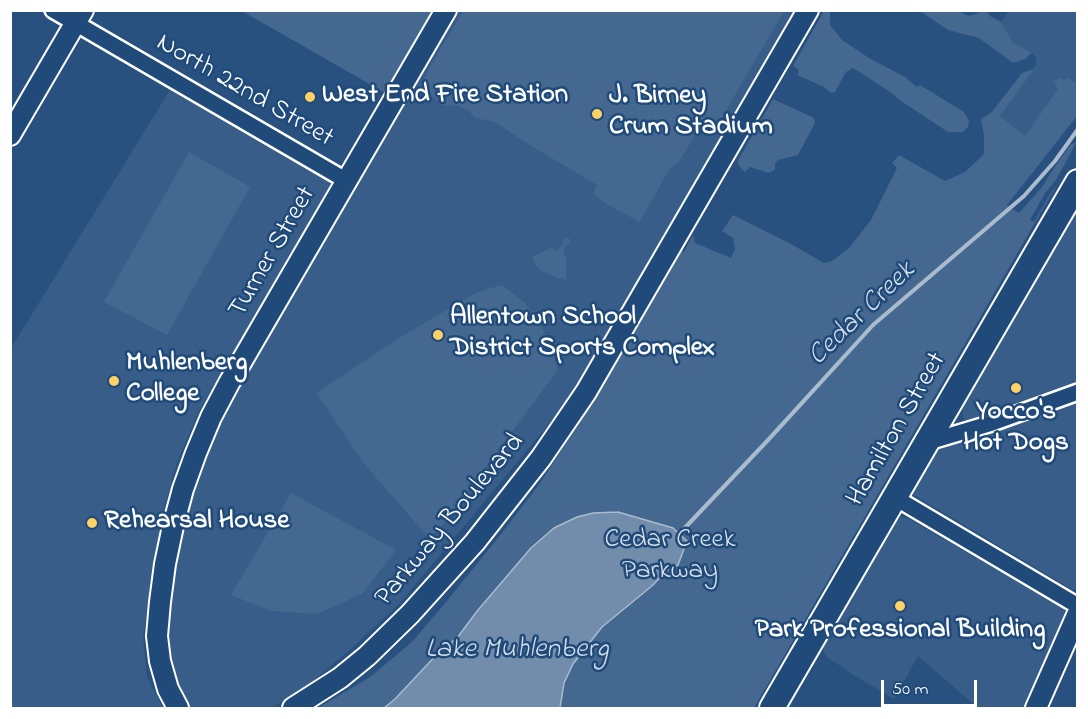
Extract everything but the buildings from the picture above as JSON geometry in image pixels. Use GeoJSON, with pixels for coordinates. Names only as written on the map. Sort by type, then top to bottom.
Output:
{"type":"FeatureCollection","features":[{"type":"Feature","properties":{"kind":"main road","name":"Hamilton Street"},"geometry":{"type":"LineString","coordinates":[[772,708],[1077,185]]}},
{"type":"Feature","properties":{"kind":"street","name":"North 22nd Street"},"geometry":{"type":"LineString","coordinates":[[53,10],[79,17],[347,181]]}},
{"type":"Feature","properties":{"kind":"street","name":"Turner Street"},"geometry":{"type":"LineString","coordinates":[[178,708],[165,680],[160,661],[157,636],[160,602],[173,526],[183,489],[204,434],[229,383],[446,10]]}},
{"type":"Feature","properties":{"kind":"street","name":"Parkway Boulevard"},"geometry":{"type":"LineString","coordinates":[[293,708],[340,678],[367,656],[410,614],[500,512],[541,458],[577,407],[808,10]]}},
{"type":"Feature","properties":{"kind":"street"},"geometry":{"type":"LineString","coordinates":[[10,135],[79,17]]}},
{"type":"Feature","properties":{"kind":"street"},"geometry":{"type":"LineString","coordinates":[[925,443],[992,423],[1077,392]]}},
{"type":"Feature","properties":{"kind":"street"},"geometry":{"type":"LineString","coordinates":[[894,497],[1077,606]]}},
{"type":"Feature","properties":{"kind":"street"},"geometry":{"type":"LineString","coordinates":[[1036,708],[1077,613]]}},
{"type":"Feature","properties":{"kind":"shaded area","name":"Allentown School District Sports Complex"},"geometry":{"type":"Polygon","coordinates":[[[455,11],[795,11],[578,386],[401,602],[307,686],[272,708],[186,708],[177,694],[163,638],[180,545],[196,487],[219,428],[239,386],[455,11]]]}},
{"type":"Feature","properties":{"kind":"shaded area"},"geometry":{"type":"Polygon","coordinates":[[[1008,11],[1077,11],[1077,103],[1025,136],[1000,116],[1036,65],[1036,58],[1032,53],[1013,42],[1001,22],[1008,11]]]}},
{"type":"Feature","properties":{"kind":"shaded area","name":"Muhlenberg College"},"geometry":{"type":"Polygon","coordinates":[[[170,90],[328,182],[330,187],[199,411],[178,460],[162,514],[143,638],[147,677],[163,708],[11,708],[10,350],[170,90]]]}},
{"type":"Feature","properties":{"kind":"shaded area"},"geometry":{"type":"Polygon","coordinates":[[[1077,210],[1077,383],[973,421],[967,421],[963,418],[963,408],[1077,210]]]}},
{"type":"Feature","properties":{"kind":"shaded area"},"geometry":{"type":"Polygon","coordinates":[[[1077,399],[1077,588],[1074,590],[912,494],[911,490],[927,461],[943,448],[1077,399]]]}},
{"type":"Feature","properties":{"kind":"shaded area"},"geometry":{"type":"Polygon","coordinates":[[[902,517],[1063,608],[1066,624],[1028,708],[978,708],[918,656],[894,699],[852,674],[824,653],[823,646],[898,520],[902,517]]]}},
{"type":"Feature","properties":{"kind":"green space"},"geometry":{"type":"Polygon","coordinates":[[[242,11],[432,11],[385,93],[242,11]]]}},
{"type":"Feature","properties":{"kind":"green space","name":"J. Birney Crum Stadium"},"geometry":{"type":"Polygon","coordinates":[[[463,11],[784,11],[722,117],[696,134],[678,163],[670,168],[639,223],[603,202],[593,193],[597,185],[495,122],[475,118],[469,111],[459,106],[444,105],[419,86],[463,11]]]}},
{"type":"Feature","properties":{"kind":"green space"},"geometry":{"type":"Polygon","coordinates":[[[824,11],[830,11],[830,25],[842,40],[869,58],[905,77],[917,87],[920,85],[964,112],[969,121],[968,127],[963,132],[948,132],[853,68],[846,72],[835,92],[831,93],[824,87],[797,75],[798,69],[793,66],[824,11]]]}},
{"type":"Feature","properties":{"kind":"green space"},"geometry":{"type":"Polygon","coordinates":[[[920,11],[959,11],[968,16],[986,11],[1001,22],[1013,42],[1032,53],[1025,59],[1013,63],[979,38],[948,30],[920,11]]]}},
{"type":"Feature","properties":{"kind":"green space","name":"Cedar Creek Parkway"},"geometry":{"type":"Polygon","coordinates":[[[1034,69],[1000,116],[1025,136],[1058,89],[1054,81],[1067,78],[1077,83],[1077,116],[1007,205],[1019,213],[1042,187],[1071,144],[1076,143],[1056,180],[1045,193],[1030,220],[1034,222],[1058,183],[754,708],[318,708],[370,677],[412,642],[505,529],[538,486],[580,422],[690,232],[692,233],[682,251],[684,252],[693,235],[695,243],[731,258],[735,249],[733,238],[722,231],[733,215],[824,263],[832,261],[849,248],[871,220],[897,168],[892,163],[899,155],[945,181],[965,172],[984,154],[981,119],[992,112],[1022,73],[1034,69]]]}},
{"type":"Feature","properties":{"kind":"green space"},"geometry":{"type":"Polygon","coordinates":[[[773,99],[814,118],[815,123],[798,155],[778,160],[775,163],[775,170],[769,173],[750,167],[745,172],[737,162],[773,99]]]}},
{"type":"Feature","properties":{"kind":"green space"},"geometry":{"type":"Polygon","coordinates":[[[189,152],[250,187],[167,335],[104,302],[189,152]]]}},
{"type":"Feature","properties":{"kind":"green space"},"geometry":{"type":"Polygon","coordinates":[[[565,237],[571,240],[566,245],[563,255],[566,256],[566,280],[542,271],[532,257],[552,247],[556,251],[564,244],[562,242],[565,237]]]}},
{"type":"Feature","properties":{"kind":"green space"},"geometry":{"type":"Polygon","coordinates":[[[502,285],[525,303],[539,323],[552,348],[558,370],[439,530],[428,537],[365,465],[316,393],[394,341],[477,292],[502,285]]]}},
{"type":"Feature","properties":{"kind":"green space"},"geometry":{"type":"Polygon","coordinates":[[[291,493],[396,550],[362,594],[317,614],[271,611],[231,595],[291,493]]]}},
{"type":"Feature","properties":{"kind":"water","name":"Lake Muhlenberg"},"geometry":{"type":"Polygon","coordinates":[[[618,512],[673,528],[687,541],[678,565],[666,571],[653,585],[602,627],[573,664],[564,683],[560,708],[384,708],[441,650],[457,638],[531,548],[554,528],[577,517],[593,513],[618,512]]]}},
{"type":"Feature","properties":{"kind":"waterway","name":"Cedar Creek"},"geometry":{"type":"LineString","coordinates":[[679,534],[873,325],[1024,196],[1055,161],[1078,129]]}},
{"type":"Feature","properties":{"kind":"place","name":"West End Fire Station"},"geometry":{"type":"Point","coordinates":[310,97]}},
{"type":"Feature","properties":{"kind":"place","name":"J. Birney Crum Stadium"},"geometry":{"type":"Point","coordinates":[597,114]}},
{"type":"Feature","properties":{"kind":"place","name":"Allentown School District Sports Complex"},"geometry":{"type":"Point","coordinates":[438,335]}},
{"type":"Feature","properties":{"kind":"place","name":"Muhlenberg College"},"geometry":{"type":"Point","coordinates":[114,381]}},
{"type":"Feature","properties":{"kind":"place","name":"Yocco's Hot Dogs"},"geometry":{"type":"Point","coordinates":[1016,388]}},
{"type":"Feature","properties":{"kind":"place","name":"Rehearsal House"},"geometry":{"type":"Point","coordinates":[92,523]}},
{"type":"Feature","properties":{"kind":"place","name":"Park Professional Building"},"geometry":{"type":"Point","coordinates":[900,606]}}]}
